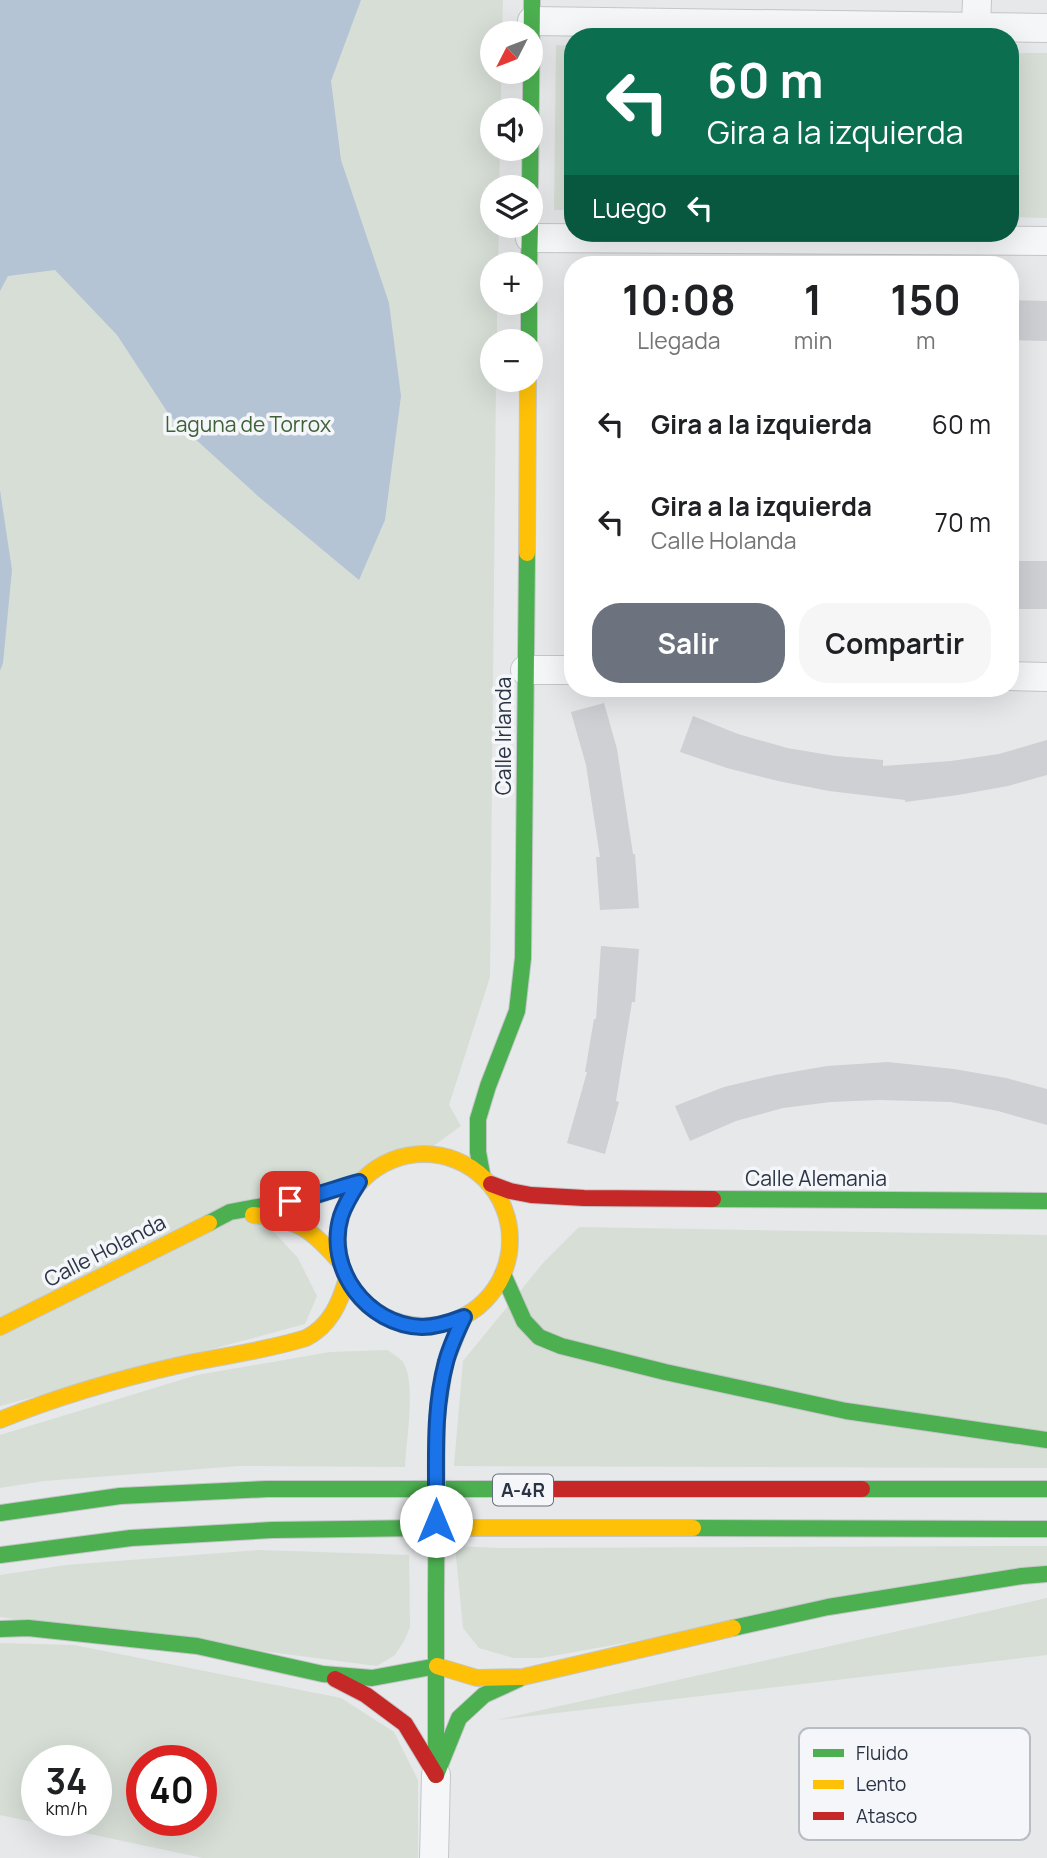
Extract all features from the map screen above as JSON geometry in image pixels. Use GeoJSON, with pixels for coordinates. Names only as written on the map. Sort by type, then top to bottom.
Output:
{"type":"FeatureCollection","features":[{"type":"Feature","properties":{"kind":"main road"},"geometry":{"type":"LineString","coordinates":[[530,175],[532,11]]}},
{"type":"Feature","properties":{"kind":"main road","name":"Calle Irlanda"},"geometry":{"type":"LineString","coordinates":[[486,1179],[478,1152],[478,1119],[517,1011],[523,958],[528,392]]}},
{"type":"Feature","properties":{"kind":"main road","name":"Calle Irlanda"},"geometry":{"type":"LineString","coordinates":[[461,1123],[488,1086]]}},
{"type":"Feature","properties":{"kind":"main road"},"geometry":{"type":"LineString","coordinates":[[425,1154],[445,1139]]}},
{"type":"Feature","properties":{"kind":"main road"},"geometry":{"type":"LineString","coordinates":[[230,1212],[289,1220],[307,1229],[324,1243],[340,1262],[360,1299],[380,1314],[402,1324],[423,1327],[464,1317],[488,1299],[503,1274],[509,1249],[508,1224],[499,1199],[486,1179],[446,1157],[425,1154],[403,1157],[383,1164],[359,1182],[350,1195],[341,1216],[338,1239],[340,1262]]}},
{"type":"Feature","properties":{"kind":"main road","name":"Calle Alemania"},"geometry":{"type":"LineString","coordinates":[[486,1179],[510,1191],[584,1198],[1047,1201]]}},
{"type":"Feature","properties":{"kind":"main road","name":"Calle Holanda"},"geometry":{"type":"LineString","coordinates":[[0,1328],[230,1212],[312,1197],[359,1182]]}},
{"type":"Feature","properties":{"kind":"main road","name":"Calle Alemania"},"geometry":{"type":"LineString","coordinates":[[552,1213],[584,1198]]}},
{"type":"Feature","properties":{"kind":"main road"},"geometry":{"type":"LineString","coordinates":[[509,1249],[528,1231]]}},
{"type":"Feature","properties":{"kind":"main road"},"geometry":{"type":"LineString","coordinates":[[503,1274],[524,1321],[539,1337],[561,1346],[665,1372],[846,1411],[1047,1440]]}},
{"type":"Feature","properties":{"kind":"main road"},"geometry":{"type":"LineString","coordinates":[[0,1420],[30,1407],[138,1374],[313,1336],[329,1319],[341,1297],[347,1278]]}},
{"type":"Feature","properties":{"kind":"main road"},"geometry":{"type":"LineString","coordinates":[[436,1775],[437,1416],[445,1364],[464,1317]]}},
{"type":"Feature","properties":{"kind":"main road"},"geometry":{"type":"LineString","coordinates":[[402,1324],[418,1343]]}},
{"type":"Feature","properties":{"kind":"main road"},"geometry":{"type":"LineString","coordinates":[[429,1366],[437,1416]]}},
{"type":"Feature","properties":{"kind":"main road","name":"A-4R"},"geometry":{"type":"LineString","coordinates":[[0,1513],[120,1496],[267,1489],[1047,1489]]}},
{"type":"Feature","properties":{"kind":"main road","name":"A-4R"},"geometry":{"type":"LineString","coordinates":[[0,1555],[131,1538],[271,1530],[533,1527],[1047,1529]]}},
{"type":"Feature","properties":{"kind":"main road"},"geometry":{"type":"LineString","coordinates":[[436,1775],[459,1718],[484,1695],[523,1677],[828,1607],[1047,1574]]}},
{"type":"Feature","properties":{"kind":"main road"},"geometry":{"type":"LineString","coordinates":[[0,1629],[28,1628],[197,1646],[323,1674],[372,1678],[438,1666],[477,1678],[523,1677]]}},
{"type":"Feature","properties":{"kind":"main road"},"geometry":{"type":"LineString","coordinates":[[323,1674],[366,1695],[405,1724],[436,1775]]}},
{"type":"Feature","properties":{"kind":"street"},"geometry":{"type":"LineString","coordinates":[[532,11],[976,13],[1047,28]]}},
{"type":"Feature","properties":{"kind":"street"},"geometry":{"type":"LineString","coordinates":[[1019,241],[1047,241]]}},
{"type":"Feature","properties":{"kind":"street"},"geometry":{"type":"LineString","coordinates":[[530,243],[788,242]]}},
{"type":"Feature","properties":{"kind":"street"},"geometry":{"type":"LineString","coordinates":[[525,670],[564,670]]}},
{"type":"Feature","properties":{"kind":"street"},"geometry":{"type":"LineString","coordinates":[[1019,676],[1047,677]]}},
{"type":"Feature","properties":{"kind":"street"},"geometry":{"type":"LineString","coordinates":[[434,1858],[436,1775]]}},
{"type":"Feature","properties":{"kind":"green space","name":"Laguna de Torrox"},"geometry":{"type":"Polygon","coordinates":[[[0,0],[503,0],[502,21],[480,21],[480,84],[501,84],[501,98],[480,98],[480,161],[500,161],[499,175],[480,175],[480,238],[499,238],[498,252],[480,252],[480,315],[497,315],[497,329],[480,329],[480,392],[496,392],[490,977],[449,1105],[461,1126],[432,1147],[387,1167],[347,1180],[272,1230],[298,1258],[317,1296],[305,1324],[0,1406],[0,0]]]}},
{"type":"Feature","properties":{"kind":"green space"},"geometry":{"type":"Polygon","coordinates":[[[556,45],[564,46],[564,210],[554,210],[556,45]]]}},
{"type":"Feature","properties":{"kind":"green space"},"geometry":{"type":"Polygon","coordinates":[[[1019,53],[1047,53],[1047,218],[1019,217],[1019,53]]]}},
{"type":"Feature","properties":{"kind":"green space"},"geometry":{"type":"Polygon","coordinates":[[[579,1227],[1047,1235],[1047,1468],[454,1466],[463,1361],[543,1263],[579,1227]]]}},
{"type":"Feature","properties":{"kind":"green space"},"geometry":{"type":"Polygon","coordinates":[[[387,1350],[401,1360],[408,1373],[410,1399],[405,1467],[239,1466],[44,1481],[0,1488],[0,1435],[197,1375],[330,1352],[387,1350]]]}},
{"type":"Feature","properties":{"kind":"green space"},"geometry":{"type":"Polygon","coordinates":[[[455,1546],[1047,1546],[1047,1567],[541,1658],[513,1658],[479,1648],[463,1628],[455,1546]]]}},
{"type":"Feature","properties":{"kind":"green space"},"geometry":{"type":"Polygon","coordinates":[[[259,1550],[409,1555],[410,1627],[395,1655],[377,1666],[0,1617],[0,1575],[66,1565],[259,1550]]]}},
{"type":"Feature","properties":{"kind":"green space"},"geometry":{"type":"Polygon","coordinates":[[[1047,1598],[1047,1655],[497,1720],[1047,1598]]]}},
{"type":"Feature","properties":{"kind":"green space"},"geometry":{"type":"Polygon","coordinates":[[[0,1643],[74,1645],[341,1698],[394,1732],[418,1780],[418,1858],[203,1858],[99,1836],[112,1836],[112,1745],[21,1745],[21,1819],[0,1815],[0,1643]]]}},
{"type":"Feature","properties":{"kind":"water","name":"Laguna de Torrox"},"geometry":{"type":"Polygon","coordinates":[[[0,0],[361,0],[331,81],[341,160],[389,303],[401,396],[385,520],[359,580],[259,497],[170,416],[117,335],[55,270],[8,276],[0,291],[0,0]]]}},
{"type":"Feature","properties":{"kind":"water"},"geometry":{"type":"Polygon","coordinates":[[[0,490],[12,570],[0,671],[0,490]]]}},
{"type":"Feature","properties":{"kind":"building"},"geometry":{"type":"Polygon","coordinates":[[[1019,300],[1047,301],[1047,341],[1019,340],[1019,300]]]}},
{"type":"Feature","properties":{"kind":"building"},"geometry":{"type":"Polygon","coordinates":[[[1019,561],[1047,561],[1047,609],[1019,609],[1019,561]]]}},
{"type":"Feature","properties":{"kind":"building"},"geometry":{"type":"Polygon","coordinates":[[[604,703],[617,749],[635,854],[639,908],[600,910],[596,857],[600,857],[586,765],[571,712],[604,703]]]}},
{"type":"Feature","properties":{"kind":"building"},"geometry":{"type":"Polygon","coordinates":[[[693,716],[738,734],[787,748],[883,760],[883,766],[999,754],[1047,740],[1047,775],[1008,786],[905,802],[829,791],[727,768],[680,752],[693,716]]]}},
{"type":"Feature","properties":{"kind":"building"},"geometry":{"type":"Polygon","coordinates":[[[601,946],[639,949],[635,1002],[632,1002],[616,1101],[619,1102],[605,1154],[567,1143],[587,1072],[596,1019],[601,946]]]}},
{"type":"Feature","properties":{"kind":"building"},"geometry":{"type":"Polygon","coordinates":[[[888,1062],[954,1069],[1006,1078],[1047,1089],[1047,1125],[998,1111],[951,1102],[831,1102],[783,1108],[736,1121],[690,1141],[675,1106],[724,1087],[775,1075],[827,1066],[888,1062]]]}},
{"type":"Feature","properties":{"kind":"traffic: fast"},"geometry":{"type":"LineString","coordinates":[[530,175],[532,0]]}},
{"type":"Feature","properties":{"kind":"traffic: fast"},"geometry":{"type":"LineString","coordinates":[[529,252],[530,238]]}},
{"type":"Feature","properties":{"kind":"traffic: fast"},"geometry":{"type":"LineString","coordinates":[[529,315],[529,329]]}},
{"type":"Feature","properties":{"kind":"traffic: fast"},"geometry":{"type":"LineString","coordinates":[[482,1174],[478,1152],[478,1119],[517,1011],[523,958],[527,553]]}},
{"type":"Feature","properties":{"kind":"traffic: fast"},"geometry":{"type":"LineString","coordinates":[[209,1223],[230,1212],[312,1197],[359,1182]]}},
{"type":"Feature","properties":{"kind":"traffic: fast"},"geometry":{"type":"LineString","coordinates":[[713,1199],[1047,1201]]}},
{"type":"Feature","properties":{"kind":"traffic: fast"},"geometry":{"type":"LineString","coordinates":[[503,1274],[524,1321],[539,1337],[561,1346],[665,1372],[846,1411],[1047,1440]]}},
{"type":"Feature","properties":{"kind":"traffic: fast"},"geometry":{"type":"LineString","coordinates":[[437,1416],[445,1364],[464,1316]]}},
{"type":"Feature","properties":{"kind":"traffic: fast"},"geometry":{"type":"LineString","coordinates":[[436,1600],[437,1416]]}},
{"type":"Feature","properties":{"kind":"traffic: fast"},"geometry":{"type":"LineString","coordinates":[[0,1513],[120,1496],[267,1489],[514,1489]]}},
{"type":"Feature","properties":{"kind":"traffic: fast"},"geometry":{"type":"LineString","coordinates":[[862,1489],[1047,1489]]}},
{"type":"Feature","properties":{"kind":"traffic: fast"},"geometry":{"type":"LineString","coordinates":[[0,1555],[131,1538],[272,1530],[422,1528]]}},
{"type":"Feature","properties":{"kind":"traffic: fast"},"geometry":{"type":"LineString","coordinates":[[693,1528],[1047,1529]]}},
{"type":"Feature","properties":{"kind":"traffic: fast"},"geometry":{"type":"LineString","coordinates":[[733,1628],[828,1607],[1047,1574]]}},
{"type":"Feature","properties":{"kind":"traffic: fast"},"geometry":{"type":"LineString","coordinates":[[436,1600],[436,1773]]}},
{"type":"Feature","properties":{"kind":"traffic: fast"},"geometry":{"type":"LineString","coordinates":[[0,1629],[28,1628],[197,1646],[323,1674],[372,1678],[437,1666]]}},
{"type":"Feature","properties":{"kind":"traffic: fast"},"geometry":{"type":"LineString","coordinates":[[436,1775],[459,1718],[484,1695],[519,1679]]}},
{"type":"Feature","properties":{"kind":"traffic: slow"},"geometry":{"type":"LineString","coordinates":[[527,553],[528,392]]}},
{"type":"Feature","properties":{"kind":"traffic: slow"},"geometry":{"type":"LineString","coordinates":[[424,1154],[457,1161],[485,1179],[503,1207],[510,1240],[503,1273],[485,1301],[457,1319],[424,1326],[391,1319],[363,1301],[345,1273],[338,1240],[345,1207],[363,1179],[391,1161],[424,1154]]}},
{"type":"Feature","properties":{"kind":"traffic: slow"},"geometry":{"type":"LineString","coordinates":[[253,1215],[293,1223],[312,1234],[340,1262]]}},
{"type":"Feature","properties":{"kind":"traffic: slow"},"geometry":{"type":"LineString","coordinates":[[0,1327],[209,1223]]}},
{"type":"Feature","properties":{"kind":"traffic: slow"},"geometry":{"type":"LineString","coordinates":[[0,1420],[134,1376],[306,1338],[322,1327],[333,1313],[347,1278]]}},
{"type":"Feature","properties":{"kind":"traffic: slow"},"geometry":{"type":"LineString","coordinates":[[422,1528],[693,1528]]}},
{"type":"Feature","properties":{"kind":"traffic: slow"},"geometry":{"type":"LineString","coordinates":[[437,1666],[477,1678],[523,1677],[733,1628]]}},
{"type":"Feature","properties":{"kind":"traffic: jam"},"geometry":{"type":"LineString","coordinates":[[491,1184],[531,1195],[713,1199]]}},
{"type":"Feature","properties":{"kind":"traffic: jam"},"geometry":{"type":"LineString","coordinates":[[514,1489],[862,1489]]}},
{"type":"Feature","properties":{"kind":"traffic: jam"},"geometry":{"type":"LineString","coordinates":[[335,1679],[366,1695],[405,1724],[436,1775]]}},
{"type":"Feature","properties":{"kind":"route"},"geometry":{"type":"LineString","coordinates":[[290,1201],[359,1182],[341,1216],[338,1239],[340,1262],[360,1299],[380,1314],[402,1324],[423,1327],[464,1317],[445,1364],[437,1416],[436,1521]]}}]}
